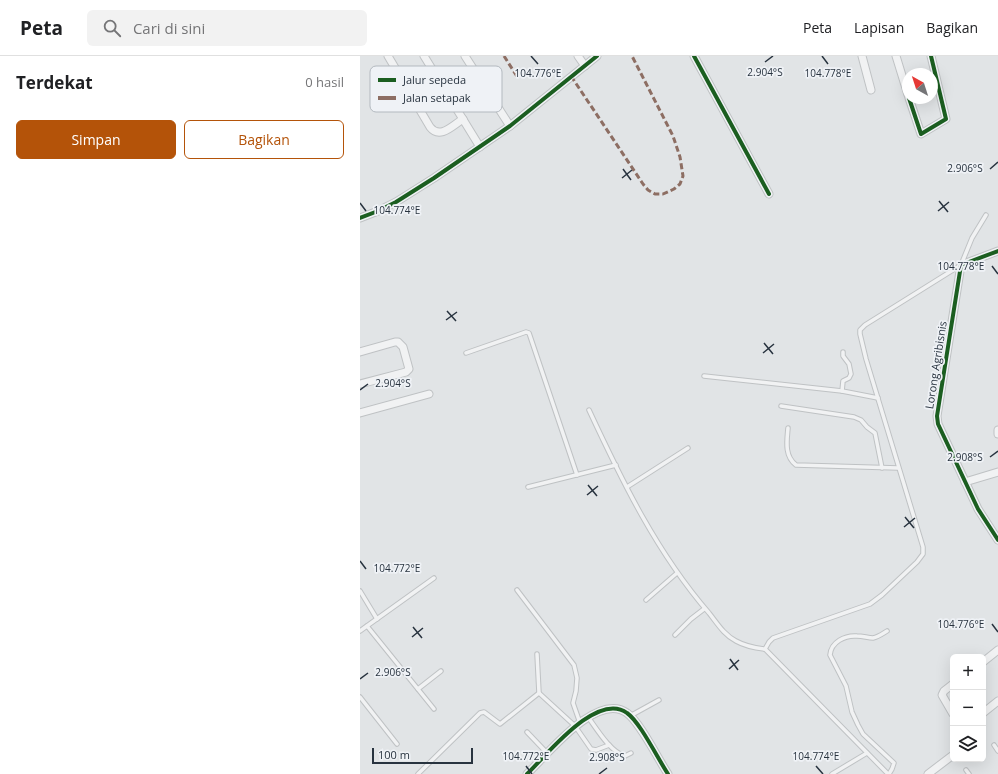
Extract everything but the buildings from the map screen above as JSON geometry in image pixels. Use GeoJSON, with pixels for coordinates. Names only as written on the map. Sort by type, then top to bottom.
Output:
{"type":"FeatureCollection","features":[{"type":"Feature","properties":{"kind":"street"},"geometry":{"type":"LineString","coordinates":[[388,56],[394,66]]}},
{"type":"Feature","properties":{"kind":"street"},"geometry":{"type":"LineString","coordinates":[[424,56],[430,66]]}},
{"type":"Feature","properties":{"kind":"street"},"geometry":{"type":"LineString","coordinates":[[465,56],[471,66]]}},
{"type":"Feature","properties":{"kind":"street"},"geometry":{"type":"LineString","coordinates":[[578,56],[585,66]]}},
{"type":"Feature","properties":{"kind":"street"},"geometry":{"type":"LineString","coordinates":[[360,218],[378,211],[408,195],[510,126],[597,56]]}},
{"type":"Feature","properties":{"kind":"street"},"geometry":{"type":"LineString","coordinates":[[694,56],[769,194]]}},
{"type":"Feature","properties":{"kind":"street"},"geometry":{"type":"LineString","coordinates":[[862,56],[871,90]]}},
{"type":"Feature","properties":{"kind":"street"},"geometry":{"type":"LineString","coordinates":[[896,56],[902,76]]}},
{"type":"Feature","properties":{"kind":"street"},"geometry":{"type":"LineString","coordinates":[[931,56],[934,68]]}},
{"type":"Feature","properties":{"kind":"street"},"geometry":{"type":"LineString","coordinates":[[910,104],[920,134],[946,119],[938,85]]}},
{"type":"Feature","properties":{"kind":"street"},"geometry":{"type":"LineString","coordinates":[[421,112],[434,132],[439,133],[444,132],[463,119]]}},
{"type":"Feature","properties":{"kind":"street"},"geometry":{"type":"LineString","coordinates":[[459,112],[480,146]]}},
{"type":"Feature","properties":{"kind":"street"},"geometry":{"type":"LineString","coordinates":[[501,112],[510,126]]}},
{"type":"Feature","properties":{"kind":"street"},"geometry":{"type":"LineString","coordinates":[[961,265],[998,251]]}},
{"type":"Feature","properties":{"kind":"street","name":"Lorong Agribisnis"},"geometry":{"type":"LineString","coordinates":[[961,265],[937,416],[938,424],[978,509],[998,540]]}},
{"type":"Feature","properties":{"kind":"street"},"geometry":{"type":"LineString","coordinates":[[360,352],[398,342],[402,347],[409,368],[406,372],[360,384]]}},
{"type":"Feature","properties":{"kind":"street"},"geometry":{"type":"LineString","coordinates":[[360,413],[429,394]]}},
{"type":"Feature","properties":{"kind":"street"},"geometry":{"type":"LineString","coordinates":[[965,482],[998,472]]}},
{"type":"Feature","properties":{"kind":"street"},"geometry":{"type":"LineString","coordinates":[[986,660],[998,650]]}},
{"type":"Feature","properties":{"kind":"street"},"geometry":{"type":"LineString","coordinates":[[950,686],[942,693],[942,696],[950,709]]}},
{"type":"Feature","properties":{"kind":"street"},"geometry":{"type":"LineString","coordinates":[[986,711],[998,701]]}},
{"type":"Feature","properties":{"kind":"street"},"geometry":{"type":"LineString","coordinates":[[527,774],[577,724],[608,708],[621,709],[636,721],[668,774]]}},
{"type":"Feature","properties":{"kind":"street"},"geometry":{"type":"LineString","coordinates":[[928,774],[950,758]]}},
{"type":"Feature","properties":{"kind":"lane"},"geometry":{"type":"LineString","coordinates":[[765,649],[773,638],[870,604],[882,595],[917,562],[923,554],[923,547],[866,359],[860,330],[865,325],[961,265],[972,238],[986,215]]}},
{"type":"Feature","properties":{"kind":"lane"},"geometry":{"type":"LineString","coordinates":[[466,353],[526,332],[529,333],[577,475]]}},
{"type":"Feature","properties":{"kind":"lane"},"geometry":{"type":"LineString","coordinates":[[842,391],[842,381],[850,377],[851,374],[849,364],[844,358],[843,352]]}},
{"type":"Feature","properties":{"kind":"lane"},"geometry":{"type":"LineString","coordinates":[[704,376],[842,391],[878,398]]}},
{"type":"Feature","properties":{"kind":"lane"},"geometry":{"type":"LineString","coordinates":[[781,406],[854,417],[861,420],[876,435],[882,468]]}},
{"type":"Feature","properties":{"kind":"lane"},"geometry":{"type":"LineString","coordinates":[[589,410],[656,542],[704,609],[722,630],[735,641],[752,648],[765,649],[888,774],[894,763],[866,737],[858,725],[852,712],[846,686],[830,655],[833,646],[844,637],[856,635],[873,638],[887,631]]}},
{"type":"Feature","properties":{"kind":"lane"},"geometry":{"type":"LineString","coordinates":[[788,428],[787,451],[792,461],[796,465],[898,468]]}},
{"type":"Feature","properties":{"kind":"lane"},"geometry":{"type":"LineString","coordinates":[[627,487],[688,448]]}},
{"type":"Feature","properties":{"kind":"lane"},"geometry":{"type":"LineString","coordinates":[[528,487],[616,465]]}},
{"type":"Feature","properties":{"kind":"lane"},"geometry":{"type":"LineString","coordinates":[[646,600],[677,573]]}},
{"type":"Feature","properties":{"kind":"lane"},"geometry":{"type":"LineString","coordinates":[[360,631],[434,578]]}},
{"type":"Feature","properties":{"kind":"lane"},"geometry":{"type":"LineString","coordinates":[[516,590],[574,664],[577,678],[573,703],[577,724],[591,749],[593,750],[609,745]]}},
{"type":"Feature","properties":{"kind":"lane"},"geometry":{"type":"LineString","coordinates":[[360,591],[377,620]]}},
{"type":"Feature","properties":{"kind":"lane"},"geometry":{"type":"LineString","coordinates":[[675,635],[691,619],[704,609]]}},
{"type":"Feature","properties":{"kind":"lane"},"geometry":{"type":"LineString","coordinates":[[367,626],[434,709]]}},
{"type":"Feature","properties":{"kind":"lane"},"geometry":{"type":"LineString","coordinates":[[537,654],[539,694],[577,724]]}},
{"type":"Feature","properties":{"kind":"lane"},"geometry":{"type":"LineString","coordinates":[[418,689],[441,671]]}},
{"type":"Feature","properties":{"kind":"lane"},"geometry":{"type":"LineString","coordinates":[[418,774],[480,713],[484,712],[488,714],[500,724],[539,694]]}},
{"type":"Feature","properties":{"kind":"lane"},"geometry":{"type":"LineString","coordinates":[[360,697],[397,744]]}},
{"type":"Feature","properties":{"kind":"lane"},"geometry":{"type":"LineString","coordinates":[[630,716],[659,700]]}},
{"type":"Feature","properties":{"kind":"lane"},"geometry":{"type":"LineString","coordinates":[[588,717],[609,745],[618,754],[625,756],[631,753]]}},
{"type":"Feature","properties":{"kind":"lane"},"geometry":{"type":"LineString","coordinates":[[527,732],[547,754]]}},
{"type":"Feature","properties":{"kind":"lane"},"geometry":{"type":"LineString","coordinates":[[994,744],[998,751]]}},
{"type":"Feature","properties":{"kind":"lane"},"geometry":{"type":"LineString","coordinates":[[832,774],[867,753]]}},
{"type":"Feature","properties":{"kind":"lane"},"geometry":{"type":"LineString","coordinates":[[838,770],[841,774]]}},
{"type":"Feature","properties":{"kind":"lane"},"geometry":{"type":"LineString","coordinates":[[966,770],[969,774]]}},
{"type":"Feature","properties":{"kind":"marked path"},"geometry":{"type":"LineString","coordinates":[[504,56],[518,78]]}},
{"type":"Feature","properties":{"kind":"marked path"},"geometry":{"type":"LineString","coordinates":[[571,76],[643,184],[648,190],[655,194],[663,194],[674,189],[680,184],[683,176],[680,157],[673,136],[632,56]]}},
{"type":"Feature","properties":{"kind":"cycle path"},"geometry":{"type":"LineString","coordinates":[[360,218],[396,202],[434,178],[510,126],[597,56]]}},
{"type":"Feature","properties":{"kind":"cycle path"},"geometry":{"type":"LineString","coordinates":[[694,56],[769,194]]}},
{"type":"Feature","properties":{"kind":"cycle path"},"geometry":{"type":"LineString","coordinates":[[931,56],[934,68]]}},
{"type":"Feature","properties":{"kind":"cycle path"},"geometry":{"type":"LineString","coordinates":[[911,104],[921,134],[946,119],[938,85]]}},
{"type":"Feature","properties":{"kind":"cycle path"},"geometry":{"type":"LineString","coordinates":[[998,251],[961,265],[937,416],[938,424],[978,509],[998,540]]}},
{"type":"Feature","properties":{"kind":"cycle path"},"geometry":{"type":"LineString","coordinates":[[527,774],[573,728],[587,718],[602,711],[615,709],[627,713],[637,724],[649,741],[668,774]]}}]}
